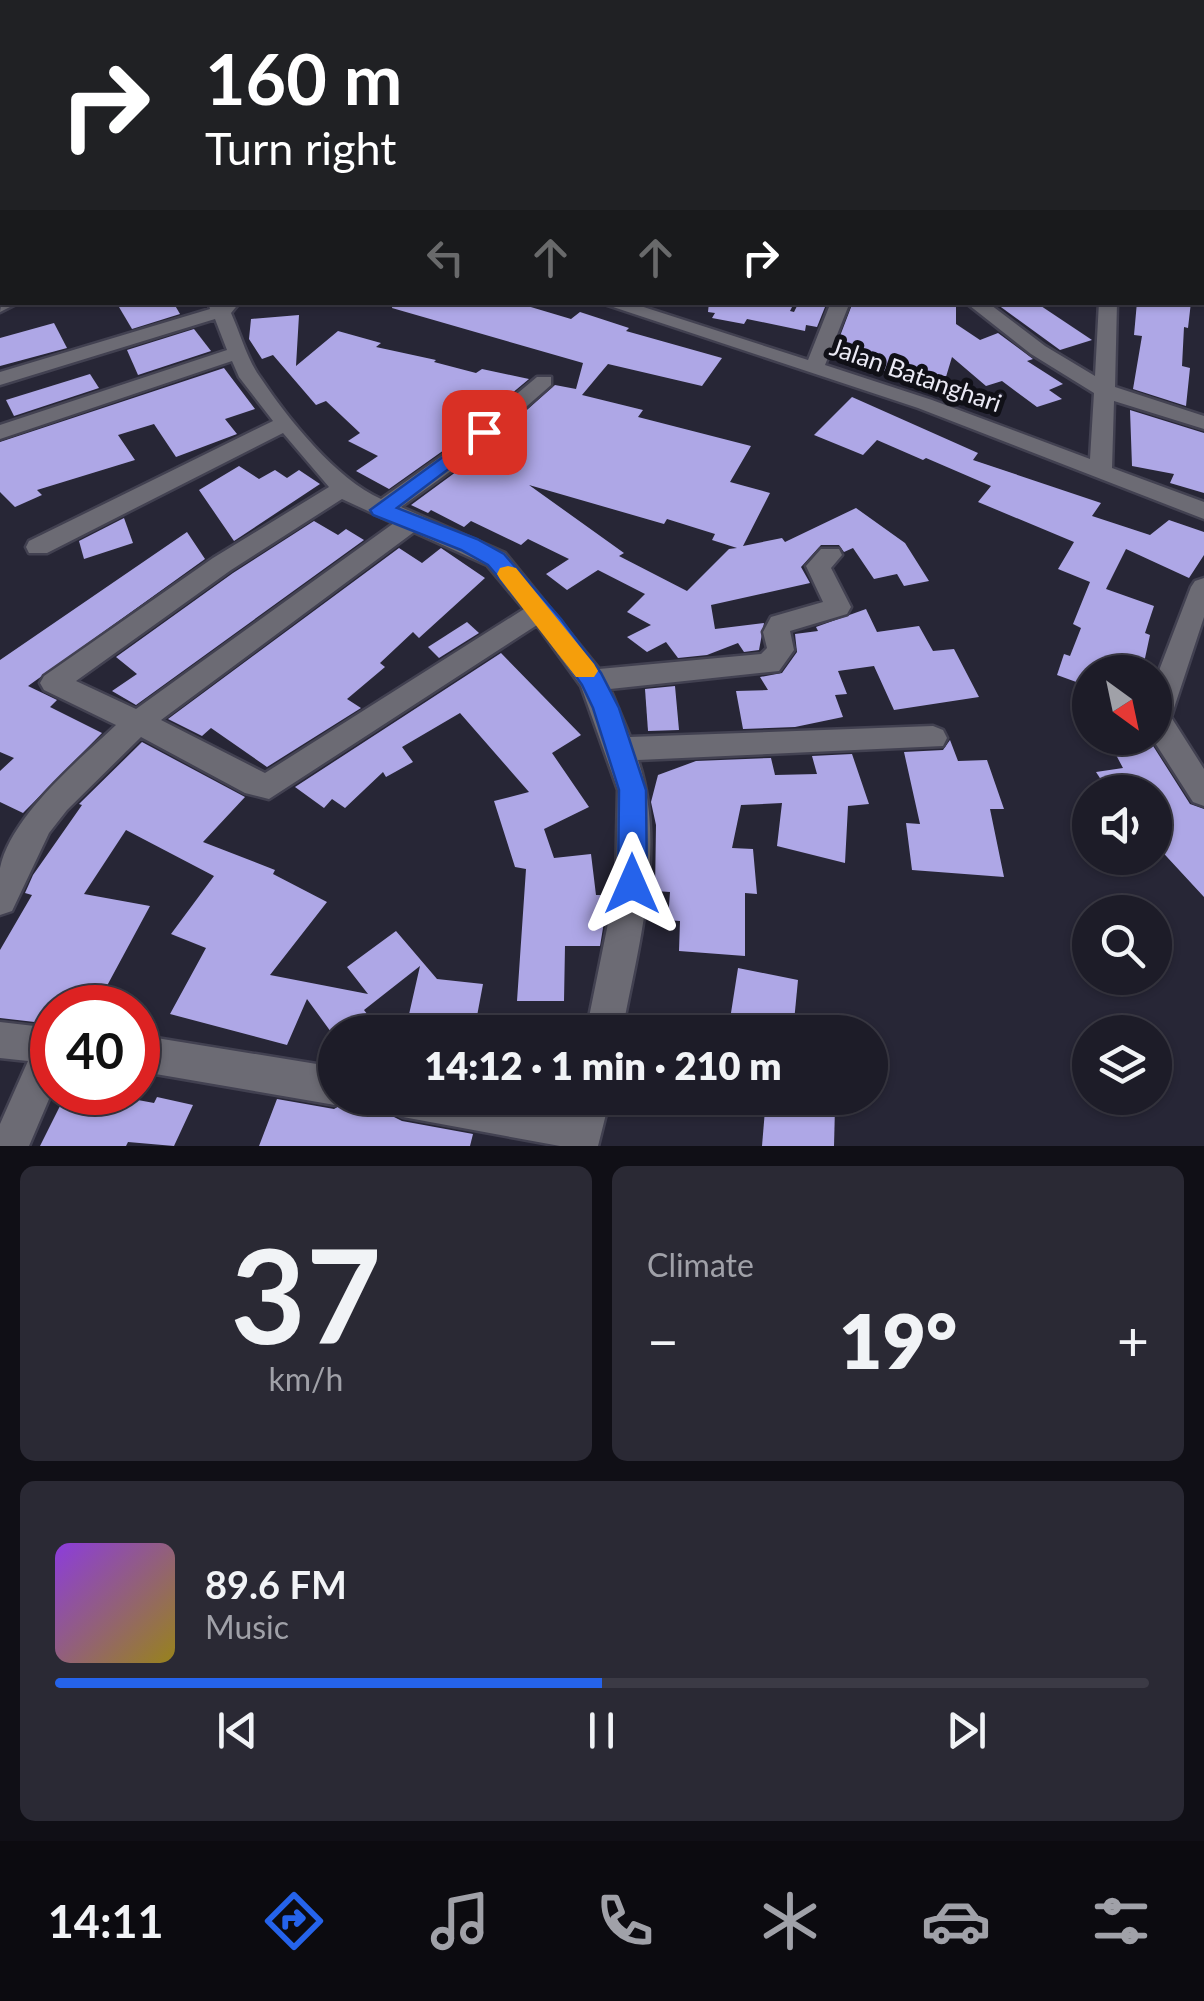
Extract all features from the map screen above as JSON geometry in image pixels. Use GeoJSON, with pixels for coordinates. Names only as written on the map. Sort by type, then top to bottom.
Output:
{"type":"FeatureCollection","features":[{"type":"Feature","properties":{"kind":"street","name":"Jalan Batanghari"},"geometry":{"type":"LineString","coordinates":[[615,305],[925,404],[1204,511]]}},
{"type":"Feature","properties":{"kind":"street"},"geometry":{"type":"LineString","coordinates":[[814,369],[840,305]]}},
{"type":"Feature","properties":{"kind":"street"},"geometry":{"type":"LineString","coordinates":[[978,305],[1104,392],[1204,423]]}},
{"type":"Feature","properties":{"kind":"street"},"geometry":{"type":"LineString","coordinates":[[1101,472],[1108,305]]}},
{"type":"Feature","properties":{"kind":"street"},"geometry":{"type":"LineString","coordinates":[[0,379],[223,306],[236,353],[283,424],[343,488],[381,510],[496,559],[592,680],[606,708],[632,790],[632,884],[607,1015]]}},
{"type":"Feature","properties":{"kind":"street"},"geometry":{"type":"LineString","coordinates":[[0,432],[236,353]]}},
{"type":"Feature","properties":{"kind":"street"},"geometry":{"type":"LineString","coordinates":[[381,510],[454,458],[544,381]]}},
{"type":"Feature","properties":{"kind":"street"},"geometry":{"type":"LineString","coordinates":[[38,547],[283,424]]}},
{"type":"Feature","properties":{"kind":"street"},"geometry":{"type":"LineString","coordinates":[[343,488],[222,564],[54,683],[256,784],[270,786],[540,611]]}},
{"type":"Feature","properties":{"kind":"street"},"geometry":{"type":"LineString","coordinates":[[0,900],[38,824],[56,800],[137,723],[412,522]]}},
{"type":"Feature","properties":{"kind":"street"},"geometry":{"type":"LineString","coordinates":[[592,680],[739,669],[776,660],[781,650],[776,632],[780,624],[838,607],[818,566],[830,555]]}},
{"type":"Feature","properties":{"kind":"street"},"geometry":{"type":"LineString","coordinates":[[1204,587],[1195,634],[1157,717],[1171,746],[1204,793]]}},
{"type":"Feature","properties":{"kind":"street"},"geometry":{"type":"LineString","coordinates":[[619,750],[933,738]]}},
{"type":"Feature","properties":{"kind":"street"},"geometry":{"type":"LineString","coordinates":[[0,1040],[30,1045]]}},
{"type":"Feature","properties":{"kind":"street"},"geometry":{"type":"LineString","coordinates":[[160,1057],[318,1083]]}},
{"type":"Feature","properties":{"kind":"street"},"geometry":{"type":"LineString","coordinates":[[10,1146],[30,1099]]}},
{"type":"Feature","properties":{"kind":"street"},"geometry":{"type":"LineString","coordinates":[[522,1115],[585,1124]]}},
{"type":"Feature","properties":{"kind":"building"},"geometry":{"type":"Polygon","coordinates":[[[118,305],[175,305],[180,314],[132,329],[118,305]]]}},
{"type":"Feature","properties":{"kind":"building"},"geometry":{"type":"Polygon","coordinates":[[[392,305],[524,305],[571,319],[580,312],[629,328],[626,331],[722,358],[702,386],[608,364],[582,395],[643,410],[638,417],[751,446],[730,482],[770,493],[743,546],[782,538],[785,542],[856,508],[905,543],[929,581],[904,586],[897,574],[874,579],[853,548],[844,552],[839,545],[821,545],[801,567],[810,583],[711,605],[715,629],[764,623],[759,650],[744,652],[738,643],[707,655],[678,658],[666,642],[647,652],[627,637],[651,625],[627,612],[645,594],[598,570],[567,590],[546,574],[569,559],[528,539],[521,545],[471,521],[464,527],[431,510],[428,513],[411,505],[464,466],[555,385],[576,389],[583,363],[392,308],[392,305]],[[529,485],[624,553],[619,556],[687,591],[729,549],[737,548],[712,540],[715,534],[667,519],[664,524],[529,485]]]}},
{"type":"Feature","properties":{"kind":"building"},"geometry":{"type":"Polygon","coordinates":[[[709,305],[793,305],[790,311],[794,312],[798,305],[826,305],[817,327],[806,325],[805,331],[747,319],[744,324],[712,318],[715,313],[708,312],[709,305]]]}},
{"type":"Feature","properties":{"kind":"building"},"geometry":{"type":"Polygon","coordinates":[[[852,305],[956,307],[956,324],[980,340],[998,333],[1033,359],[1027,361],[1063,384],[1049,390],[1062,399],[1037,407],[1002,381],[986,386],[952,357],[942,390],[920,386],[923,378],[869,368],[874,353],[837,344],[852,305]]]}},
{"type":"Feature","properties":{"kind":"building"},"geometry":{"type":"Polygon","coordinates":[[[998,305],[1040,305],[1092,340],[1060,350],[998,305]]]}},
{"type":"Feature","properties":{"kind":"building"},"geometry":{"type":"Polygon","coordinates":[[[1137,305],[1191,305],[1188,328],[1184,327],[1182,366],[1190,368],[1186,406],[1133,389],[1142,336],[1134,335],[1137,305]]]}},
{"type":"Feature","properties":{"kind":"building"},"geometry":{"type":"Polygon","coordinates":[[[299,315],[296,366],[338,331],[381,343],[376,347],[476,373],[482,369],[529,379],[444,450],[389,489],[356,471],[378,456],[348,441],[360,433],[326,401],[316,405],[273,355],[262,359],[249,339],[251,319],[299,315]]]}},
{"type":"Feature","properties":{"kind":"building"},"geometry":{"type":"Polygon","coordinates":[[[54,323],[67,348],[0,366],[0,338],[54,323]]]}},
{"type":"Feature","properties":{"kind":"building"},"geometry":{"type":"Polygon","coordinates":[[[194,329],[211,351],[138,375],[127,350],[194,329]]]}},
{"type":"Feature","properties":{"kind":"building"},"geometry":{"type":"Polygon","coordinates":[[[224,368],[255,409],[225,419],[237,434],[176,457],[154,424],[118,435],[135,460],[37,490],[42,495],[15,507],[0,492],[0,442],[224,368]]]}},
{"type":"Feature","properties":{"kind":"building"},"geometry":{"type":"Polygon","coordinates":[[[90,374],[99,388],[14,416],[6,400],[90,374]]]}},
{"type":"Feature","properties":{"kind":"building"},"geometry":{"type":"Polygon","coordinates":[[[852,397],[978,453],[973,460],[1101,503],[1092,516],[1150,535],[1169,520],[1204,532],[1204,555],[1189,578],[1126,549],[1106,589],[1154,606],[1145,633],[1150,635],[1146,655],[1072,655],[1072,680],[1057,675],[1064,654],[1070,656],[1081,628],[1073,624],[1090,582],[1058,569],[1074,542],[978,502],[991,486],[926,458],[877,440],[863,455],[814,435],[852,397]]]}},
{"type":"Feature","properties":{"kind":"building"},"geometry":{"type":"Polygon","coordinates":[[[1130,410],[1204,433],[1204,493],[1170,483],[1174,474],[1132,466],[1130,410]]]}},
{"type":"Feature","properties":{"kind":"building"},"geometry":{"type":"Polygon","coordinates":[[[239,466],[259,479],[275,470],[287,478],[299,470],[320,484],[234,541],[199,490],[239,466]]]}},
{"type":"Feature","properties":{"kind":"building"},"geometry":{"type":"Polygon","coordinates":[[[124,518],[133,543],[84,559],[79,541],[124,518]]]}},
{"type":"Feature","properties":{"kind":"building"},"geometry":{"type":"Polygon","coordinates":[[[314,521],[338,535],[346,529],[364,540],[136,705],[112,691],[137,674],[116,657],[314,521]]]}},
{"type":"Feature","properties":{"kind":"building"},"geometry":{"type":"Polygon","coordinates":[[[187,532],[205,559],[28,686],[57,700],[50,707],[102,733],[23,813],[0,802],[0,771],[14,758],[0,752],[0,660],[187,532]]]}},
{"type":"Feature","properties":{"kind":"building"},"geometry":{"type":"Polygon","coordinates":[[[399,548],[422,563],[441,548],[485,578],[419,638],[413,632],[380,663],[385,667],[347,699],[361,708],[267,767],[211,728],[202,736],[168,719],[399,548]]]}},
{"type":"Feature","properties":{"kind":"building"},"geometry":{"type":"Polygon","coordinates":[[[866,609],[877,632],[919,626],[933,651],[954,649],[979,697],[894,710],[874,666],[838,671],[847,694],[835,695],[843,717],[795,727],[743,729],[736,691],[768,690],[760,677],[782,673],[797,652],[795,634],[818,631],[816,627],[866,609]]]}},
{"type":"Feature","properties":{"kind":"building"},"geometry":{"type":"Polygon","coordinates":[[[467,622],[479,633],[439,658],[428,647],[467,622]]]}},
{"type":"Feature","properties":{"kind":"building"},"geometry":{"type":"Polygon","coordinates":[[[501,653],[581,735],[552,753],[589,807],[544,829],[554,858],[591,854],[596,895],[604,895],[603,928],[600,946],[565,946],[564,1001],[517,1001],[526,869],[515,867],[494,801],[529,792],[460,713],[402,747],[413,762],[386,777],[383,772],[345,808],[332,799],[324,808],[295,787],[501,653]]]}},
{"type":"Feature","properties":{"kind":"building"},"geometry":{"type":"Polygon","coordinates":[[[675,686],[679,730],[648,731],[645,689],[675,686]]]}},
{"type":"Feature","properties":{"kind":"building"},"geometry":{"type":"Polygon","coordinates":[[[950,740],[958,761],[987,760],[1004,809],[990,809],[1004,877],[912,870],[906,823],[920,824],[904,752],[943,750],[950,740]]]}},
{"type":"Feature","properties":{"kind":"building"},"geometry":{"type":"Polygon","coordinates":[[[142,742],[245,797],[203,842],[275,870],[273,874],[327,902],[270,975],[368,994],[347,967],[396,931],[437,979],[483,984],[477,1015],[409,1015],[420,966],[364,1010],[368,1015],[319,1015],[307,999],[287,1045],[170,1014],[206,948],[171,934],[214,876],[126,830],[84,894],[150,906],[107,985],[30,985],[30,1021],[0,1018],[0,950],[32,895],[25,893],[33,875],[82,805],[79,804],[142,742]]]}},
{"type":"Feature","properties":{"kind":"building"},"geometry":{"type":"Polygon","coordinates":[[[852,754],[869,804],[848,806],[845,863],[777,846],[782,803],[741,805],[732,848],[753,849],[757,894],[745,893],[745,956],[679,951],[680,921],[668,920],[670,892],[655,891],[656,825],[651,802],[658,775],[696,761],[771,758],[775,775],[817,774],[812,756],[852,754]]]}},
{"type":"Feature","properties":{"kind":"building"},"geometry":{"type":"Polygon","coordinates":[[[1116,755],[1159,755],[1172,775],[1096,772],[1123,768],[1116,755]]]}},
{"type":"Feature","properties":{"kind":"building"},"geometry":{"type":"Polygon","coordinates":[[[1172,776],[1190,804],[1204,809],[1204,897],[1172,862],[1172,776]]]}},
{"type":"Feature","properties":{"kind":"building"},"geometry":{"type":"Polygon","coordinates":[[[738,968],[798,980],[795,1015],[731,1015],[738,968]]]}},
{"type":"Feature","properties":{"kind":"building"},"geometry":{"type":"Polygon","coordinates":[[[160,1098],[193,1105],[174,1146],[128,1142],[126,1146],[40,1146],[56,1115],[160,1115],[160,1098]]]}},
{"type":"Feature","properties":{"kind":"building"},"geometry":{"type":"Polygon","coordinates":[[[277,1099],[318,1106],[318,1115],[390,1115],[402,1121],[473,1134],[470,1146],[259,1146],[277,1099]]]}},
{"type":"Feature","properties":{"kind":"building"},"geometry":{"type":"Polygon","coordinates":[[[765,1115],[835,1115],[834,1146],[762,1146],[765,1115]]]}},
{"type":"Feature","properties":{"kind":"slow traffic"},"geometry":{"type":"LineString","coordinates":[[508,574],[585,671]]}},
{"type":"Feature","properties":{"kind":"route"},"geometry":{"type":"LineString","coordinates":[[484,432],[381,510],[469,544],[496,559],[592,680],[606,708],[632,790],[632,884]]}}]}
